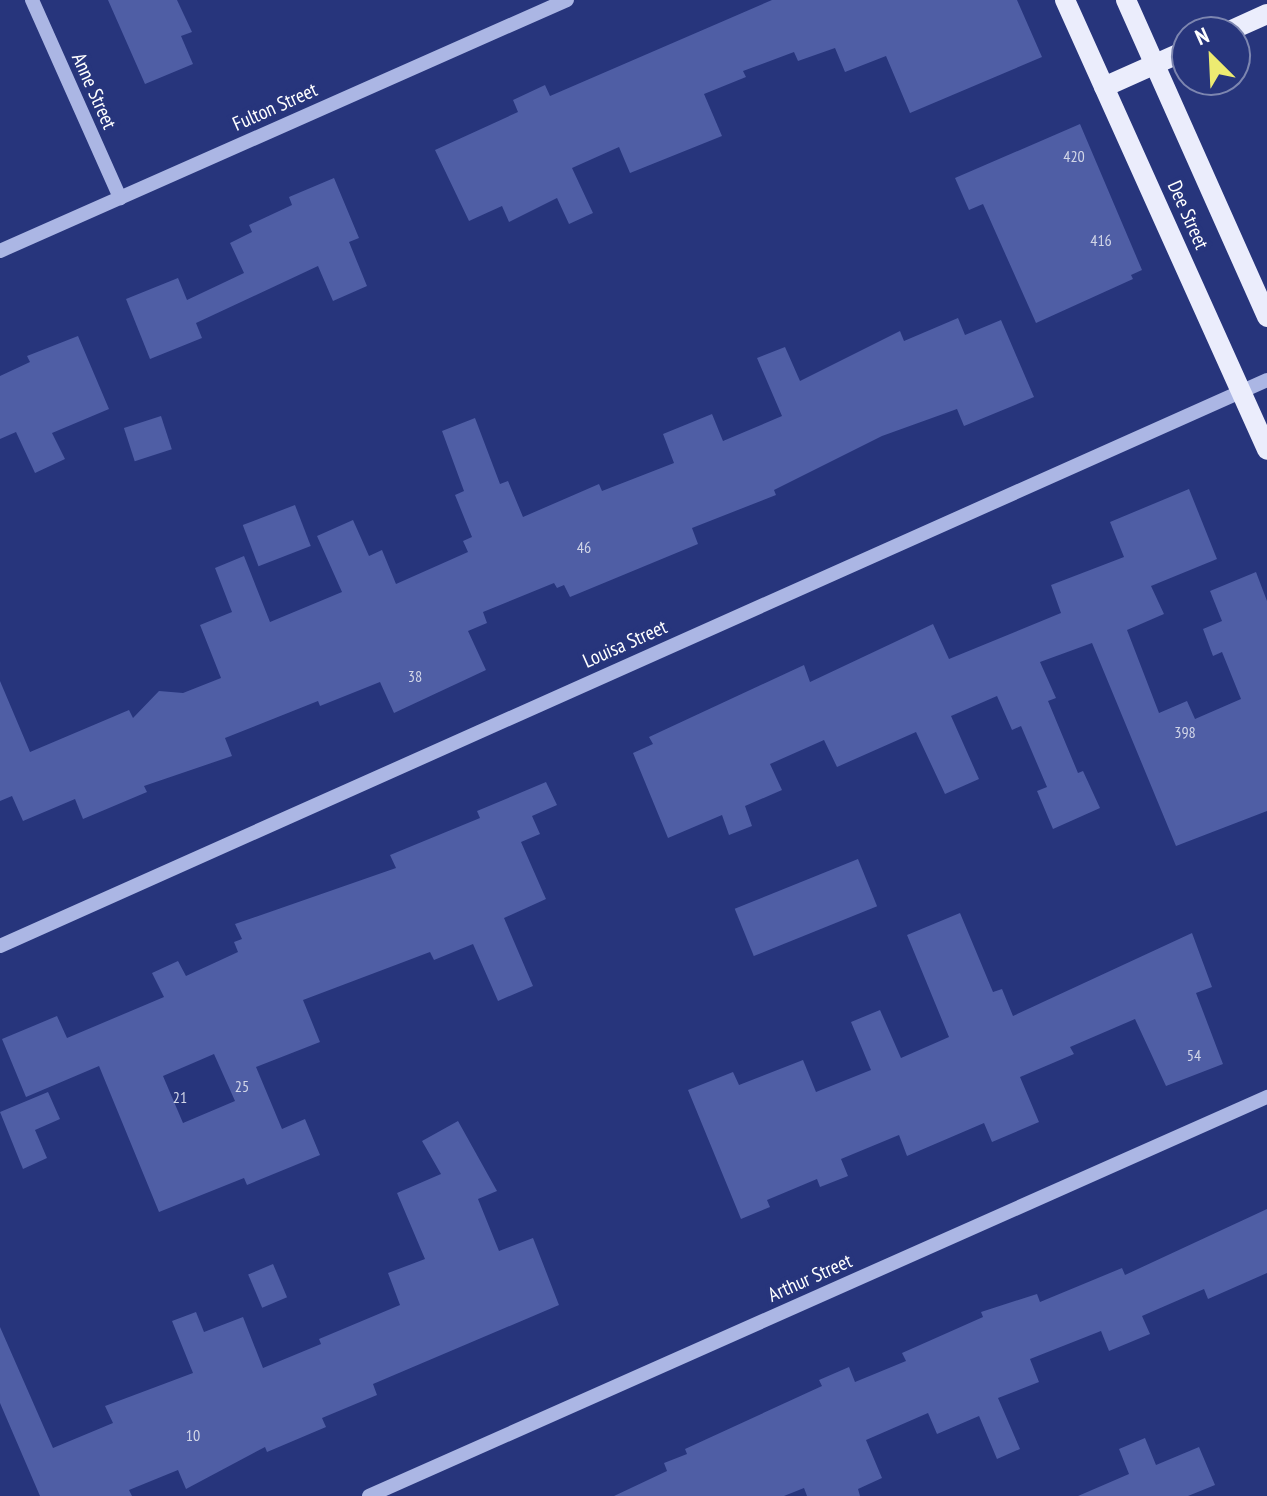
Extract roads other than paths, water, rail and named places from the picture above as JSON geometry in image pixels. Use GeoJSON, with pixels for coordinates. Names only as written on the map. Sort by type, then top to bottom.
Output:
{"type":"FeatureCollection","features":[{"type":"Feature","properties":{"kind":"main road","name":"Dee Street"},"geometry":{"type":"LineString","coordinates":[[1065,0],[1267,450]]}},
{"type":"Feature","properties":{"kind":"main road","name":"Dee Street"},"geometry":{"type":"LineString","coordinates":[[1126,0],[1267,317]]}},
{"type":"Feature","properties":{"kind":"main road"},"geometry":{"type":"LineString","coordinates":[[1104,87],[1171,57]]}},
{"type":"Feature","properties":{"kind":"street","name":"Anne Street"},"geometry":{"type":"LineString","coordinates":[[32,0],[120,198]]}},
{"type":"Feature","properties":{"kind":"street","name":"Fulton Street"},"geometry":{"type":"LineString","coordinates":[[0,251],[567,0]]}},
{"type":"Feature","properties":{"kind":"street","name":"Louisa Street"},"geometry":{"type":"LineString","coordinates":[[0,946],[1267,380]]}},
{"type":"Feature","properties":{"kind":"street","name":"Arthur Street"},"geometry":{"type":"LineString","coordinates":[[369,1496],[1267,1097]]}}]}
